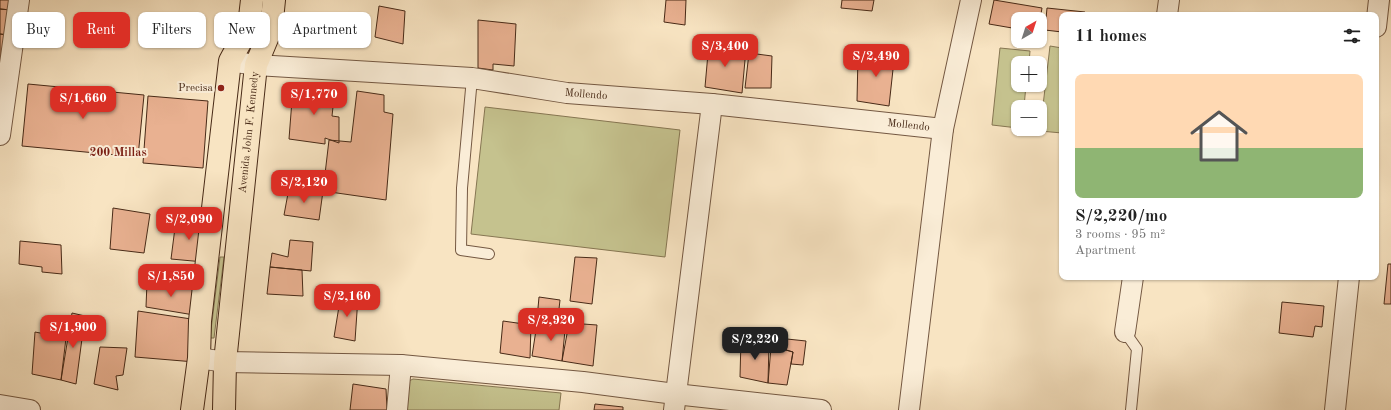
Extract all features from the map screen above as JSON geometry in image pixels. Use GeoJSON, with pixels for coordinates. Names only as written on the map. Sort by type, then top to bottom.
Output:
{"type":"FeatureCollection","features":[{"type":"Feature","properties":{"kind":"main road"},"geometry":{"type":"LineString","coordinates":[[192,410],[199,358],[200,321],[230,61],[249,26],[252,0]]}},
{"type":"Feature","properties":{"kind":"main road","name":"Avenida John F. Kennedy"},"geometry":{"type":"LineString","coordinates":[[224,410],[225,362],[256,65],[271,29],[274,0]]}},
{"type":"Feature","properties":{"kind":"street"},"geometry":{"type":"LineString","coordinates":[[0,135],[19,0]]}},
{"type":"Feature","properties":{"kind":"street"},"geometry":{"type":"LineString","coordinates":[[909,410],[943,129],[971,0]]}},
{"type":"Feature","properties":{"kind":"street"},"geometry":{"type":"LineString","coordinates":[[1167,12],[1169,0]]}},
{"type":"Feature","properties":{"kind":"street"},"geometry":{"type":"LineString","coordinates":[[1378,12],[1379,0]]}},
{"type":"Feature","properties":{"kind":"street","name":"Mollendo"},"geometry":{"type":"LineString","coordinates":[[230,61],[256,65],[472,78],[567,93],[712,104],[943,129]]}},
{"type":"Feature","properties":{"kind":"street"},"geometry":{"type":"LineString","coordinates":[[674,402],[712,104]]}},
{"type":"Feature","properties":{"kind":"street"},"geometry":{"type":"LineString","coordinates":[[1126,332],[1133,280]]}},
{"type":"Feature","properties":{"kind":"street"},"geometry":{"type":"LineString","coordinates":[[1335,410],[1349,280]]}},
{"type":"Feature","properties":{"kind":"street"},"geometry":{"type":"LineString","coordinates":[[199,358],[225,362],[401,365],[583,382],[674,402],[821,410]]}},
{"type":"Feature","properties":{"kind":"street"},"geometry":{"type":"LineString","coordinates":[[397,410],[401,365]]}},
{"type":"Feature","properties":{"kind":"street"},"geometry":{"type":"LineString","coordinates":[[0,405],[30,410]]}},
{"type":"Feature","properties":{"kind":"lane"},"geometry":{"type":"LineString","coordinates":[[472,78],[462,188],[461,250],[489,254]]}},
{"type":"Feature","properties":{"kind":"lane"},"geometry":{"type":"LineString","coordinates":[[1126,332],[1137,349],[1131,410]]}},
{"type":"Feature","properties":{"kind":"shaded area"},"geometry":{"type":"Polygon","coordinates":[[[1050,46],[1059,48],[1059,133],[1047,132],[1047,100],[1044,100],[1045,92],[1047,92],[1047,72],[1050,46]]]}},
{"type":"Feature","properties":{"kind":"shaded area"},"geometry":{"type":"Polygon","coordinates":[[[1000,48],[1030,51],[1030,56],[1011,56],[1011,92],[1025,92],[1025,100],[1011,100],[1011,127],[992,125],[1000,48]]]}},
{"type":"Feature","properties":{"kind":"shaded area"},"geometry":{"type":"Polygon","coordinates":[[[485,107],[680,130],[665,257],[471,234],[485,107]]]}},
{"type":"Feature","properties":{"kind":"shaded area"},"geometry":{"type":"Polygon","coordinates":[[[220,257],[224,257],[214,338],[210,338],[220,257]]]}},
{"type":"Feature","properties":{"kind":"shaded area"},"geometry":{"type":"Polygon","coordinates":[[[413,379],[561,393],[559,410],[407,410],[407,382],[413,379]]]}},
{"type":"Feature","properties":{"kind":"building"},"geometry":{"type":"Polygon","coordinates":[[[0,0],[12,0],[11,10],[0,9],[0,0]]]}},
{"type":"Feature","properties":{"kind":"building"},"geometry":{"type":"Polygon","coordinates":[[[666,0],[686,0],[685,25],[664,22],[666,0]]]}},
{"type":"Feature","properties":{"kind":"building"},"geometry":{"type":"Polygon","coordinates":[[[842,0],[874,0],[872,11],[841,8],[842,0]]]}},
{"type":"Feature","properties":{"kind":"building"},"geometry":{"type":"Polygon","coordinates":[[[994,0],[1042,8],[1041,12],[1011,12],[1011,28],[989,24],[994,0]]]}},
{"type":"Feature","properties":{"kind":"building"},"geometry":{"type":"Polygon","coordinates":[[[379,6],[405,11],[403,44],[375,37],[379,6]]]}},
{"type":"Feature","properties":{"kind":"building"},"geometry":{"type":"Polygon","coordinates":[[[1047,8],[1085,12],[1059,12],[1059,32],[1047,30],[1047,8]]]}},
{"type":"Feature","properties":{"kind":"building"},"geometry":{"type":"Polygon","coordinates":[[[0,9],[11,10],[8,35],[0,34],[0,9]]]}},
{"type":"Feature","properties":{"kind":"building"},"geometry":{"type":"Polygon","coordinates":[[[478,20],[516,24],[514,66],[493,64],[493,70],[478,68],[478,20]]]}},
{"type":"Feature","properties":{"kind":"building"},"geometry":{"type":"Polygon","coordinates":[[[0,34],[8,35],[5,58],[0,58],[0,34]]]}},
{"type":"Feature","properties":{"kind":"building"},"geometry":{"type":"Polygon","coordinates":[[[709,42],[746,49],[742,93],[705,87],[709,42]]]}},
{"type":"Feature","properties":{"kind":"building"},"geometry":{"type":"Polygon","coordinates":[[[882,47],[895,51],[889,106],[857,101],[858,55],[881,60],[882,47]]]}},
{"type":"Feature","properties":{"kind":"building"},"geometry":{"type":"Polygon","coordinates":[[[749,53],[772,56],[771,88],[745,88],[749,53]]]}},
{"type":"Feature","properties":{"kind":"building"},"geometry":{"type":"Polygon","coordinates":[[[28,84],[144,95],[138,157],[22,146],[28,84]]]}},
{"type":"Feature","properties":{"kind":"building"},"geometry":{"type":"Polygon","coordinates":[[[293,87],[335,89],[332,116],[339,117],[339,143],[325,138],[325,144],[289,139],[293,87]]]}},
{"type":"Feature","properties":{"kind":"building"},"geometry":{"type":"Polygon","coordinates":[[[357,91],[384,95],[384,112],[393,114],[386,200],[323,191],[329,140],[351,142],[357,91]]]}},
{"type":"Feature","properties":{"kind":"building"},"geometry":{"type":"Polygon","coordinates":[[[148,96],[208,101],[203,168],[143,163],[148,96]]]}},
{"type":"Feature","properties":{"kind":"building"},"geometry":{"type":"Polygon","coordinates":[[[289,188],[323,191],[319,220],[284,215],[289,188]]]}},
{"type":"Feature","properties":{"kind":"building"},"geometry":{"type":"Polygon","coordinates":[[[113,208],[150,214],[144,253],[110,249],[113,208]]]}},
{"type":"Feature","properties":{"kind":"building"},"geometry":{"type":"Polygon","coordinates":[[[176,220],[207,224],[204,262],[171,259],[176,220]]]}},
{"type":"Feature","properties":{"kind":"building"},"geometry":{"type":"Polygon","coordinates":[[[290,240],[313,242],[311,271],[270,267],[272,253],[288,257],[290,240]]]}},
{"type":"Feature","properties":{"kind":"building"},"geometry":{"type":"Polygon","coordinates":[[[20,241],[61,245],[62,274],[42,272],[42,267],[19,264],[20,241]]]}},
{"type":"Feature","properties":{"kind":"building"},"geometry":{"type":"Polygon","coordinates":[[[575,257],[597,258],[592,304],[570,301],[575,257]]]}},
{"type":"Feature","properties":{"kind":"building"},"geometry":{"type":"Polygon","coordinates":[[[1388,264],[1391,264],[1391,304],[1384,304],[1388,264]]]}},
{"type":"Feature","properties":{"kind":"building"},"geometry":{"type":"Polygon","coordinates":[[[270,267],[302,270],[303,296],[267,294],[270,267]]]}},
{"type":"Feature","properties":{"kind":"building"},"geometry":{"type":"Polygon","coordinates":[[[147,282],[196,287],[194,315],[146,307],[147,282]]]}},
{"type":"Feature","properties":{"kind":"building"},"geometry":{"type":"Polygon","coordinates":[[[341,294],[358,297],[355,341],[334,337],[341,294]]]}},
{"type":"Feature","properties":{"kind":"building"},"geometry":{"type":"Polygon","coordinates":[[[539,297],[560,300],[559,309],[553,309],[552,333],[536,330],[539,297]]]}},
{"type":"Feature","properties":{"kind":"building"},"geometry":{"type":"Polygon","coordinates":[[[1282,302],[1324,306],[1322,327],[1315,326],[1313,337],[1279,333],[1282,302]]]}},
{"type":"Feature","properties":{"kind":"building"},"geometry":{"type":"Polygon","coordinates":[[[138,311],[198,320],[195,362],[135,357],[138,311]]]}},
{"type":"Feature","properties":{"kind":"building"},"geometry":{"type":"Polygon","coordinates":[[[72,313],[85,316],[76,384],[61,380],[72,313]]]}},
{"type":"Feature","properties":{"kind":"building"},"geometry":{"type":"Polygon","coordinates":[[[553,319],[566,320],[562,361],[532,356],[536,330],[552,333],[553,319]]]}},
{"type":"Feature","properties":{"kind":"building"},"geometry":{"type":"Polygon","coordinates":[[[503,321],[531,325],[530,358],[500,353],[503,321]]]}},
{"type":"Feature","properties":{"kind":"building"},"geometry":{"type":"Polygon","coordinates":[[[569,323],[597,325],[593,366],[562,361],[569,323]]]}},
{"type":"Feature","properties":{"kind":"building"},"geometry":{"type":"Polygon","coordinates":[[[35,332],[66,338],[61,380],[32,374],[35,332]]]}},
{"type":"Feature","properties":{"kind":"building"},"geometry":{"type":"Polygon","coordinates":[[[772,335],[787,336],[786,350],[793,352],[787,385],[768,383],[772,335]]]}},
{"type":"Feature","properties":{"kind":"building"},"geometry":{"type":"Polygon","coordinates":[[[741,339],[769,343],[768,383],[740,377],[741,339]]]}},
{"type":"Feature","properties":{"kind":"building"},"geometry":{"type":"Polygon","coordinates":[[[787,339],[806,341],[803,365],[791,364],[793,352],[786,350],[787,339]]]}},
{"type":"Feature","properties":{"kind":"building"},"geometry":{"type":"Polygon","coordinates":[[[100,347],[127,348],[123,375],[116,376],[118,390],[94,384],[100,347]]]}},
{"type":"Feature","properties":{"kind":"building"},"geometry":{"type":"Polygon","coordinates":[[[353,384],[386,389],[387,410],[350,410],[353,384]]]}},
{"type":"Feature","properties":{"kind":"building"},"geometry":{"type":"Polygon","coordinates":[[[595,404],[623,407],[623,410],[594,410],[595,404]]]}},
{"type":"Feature","properties":{"kind":"place","name":"Precisa"},"geometry":{"type":"Point","coordinates":[221,88]}},
{"type":"Feature","properties":{"kind":"district","name":"200 Millas"},"geometry":{"type":"Point","coordinates":[118,153]}}]}
